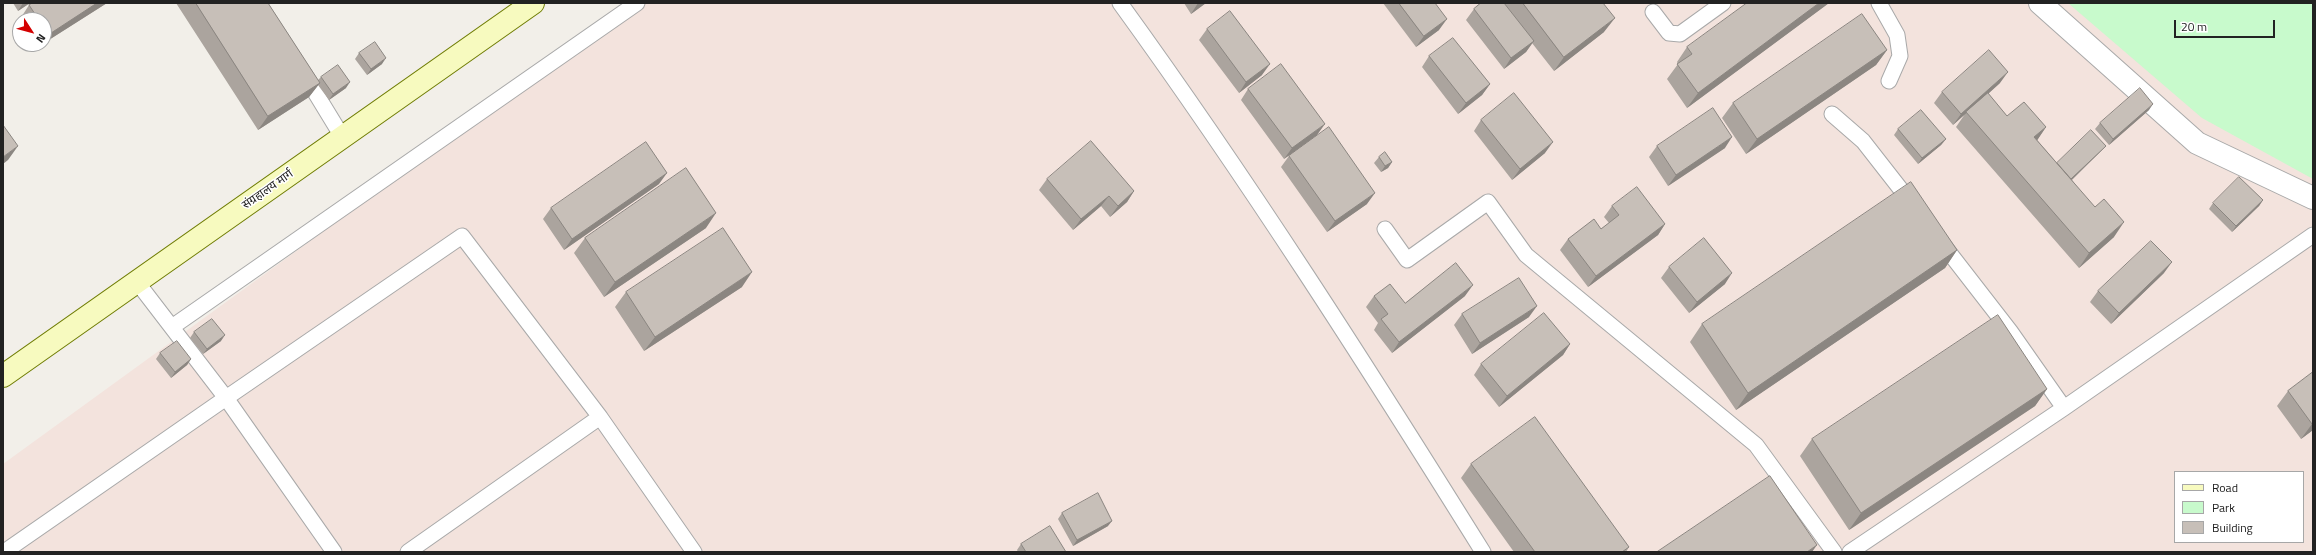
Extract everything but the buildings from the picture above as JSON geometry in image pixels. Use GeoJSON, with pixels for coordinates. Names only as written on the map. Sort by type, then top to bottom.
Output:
{"type":"FeatureCollection","features":[{"type":"Feature","properties":{"kind":"main road","name":"संग्रहालय मार्ग"},"geometry":{"type":"LineString","coordinates":[[3,376],[533,3]]}},
{"type":"Feature","properties":{"kind":"street"},"geometry":{"type":"LineString","coordinates":[[2040,3],[2197,143],[2313,198]]}},
{"type":"Feature","properties":{"kind":"lane"},"geometry":{"type":"LineString","coordinates":[[172,327],[636,3]]}},
{"type":"Feature","properties":{"kind":"lane"},"geometry":{"type":"LineString","coordinates":[[1120,3],[1197,109],[1390,403],[1483,552]]}},
{"type":"Feature","properties":{"kind":"lane"},"geometry":{"type":"LineString","coordinates":[[1653,12],[1669,33],[1680,34],[1723,3]]}},
{"type":"Feature","properties":{"kind":"lane"},"geometry":{"type":"LineString","coordinates":[[1880,3],[1897,36],[1900,56],[1890,81]]}},
{"type":"Feature","properties":{"kind":"lane"},"geometry":{"type":"LineString","coordinates":[[296,62],[343,138]]}},
{"type":"Feature","properties":{"kind":"lane"},"geometry":{"type":"LineString","coordinates":[[1832,114],[1863,141],[1920,215]]}},
{"type":"Feature","properties":{"kind":"lane"},"geometry":{"type":"LineString","coordinates":[[1386,229],[1407,260],[1488,202],[1526,255],[1756,445],[1834,552]]}},
{"type":"Feature","properties":{"kind":"lane"},"geometry":{"type":"LineString","coordinates":[[1934,233],[2010,331],[2064,408]]}},
{"type":"Feature","properties":{"kind":"lane"},"geometry":{"type":"LineString","coordinates":[[1850,552],[2064,408],[2313,235]]}},
{"type":"Feature","properties":{"kind":"lane"},"geometry":{"type":"LineString","coordinates":[[4,552],[462,236],[600,418],[694,552]]}},
{"type":"Feature","properties":{"kind":"lane"},"geometry":{"type":"LineString","coordinates":[[137,282],[226,398],[334,552]]}},
{"type":"Feature","properties":{"kind":"lane"},"geometry":{"type":"LineString","coordinates":[[408,552],[600,418]]}},
{"type":"Feature","properties":{"kind":"shaded area"},"geometry":{"type":"Polygon","coordinates":[[[638,3],[2313,3],[2313,552],[3,552],[3,464],[638,3]]]}},
{"type":"Feature","properties":{"kind":"green space"},"geometry":{"type":"Polygon","coordinates":[[[2068,3],[2313,3],[2313,179],[2202,118],[2068,3]]]}}]}
